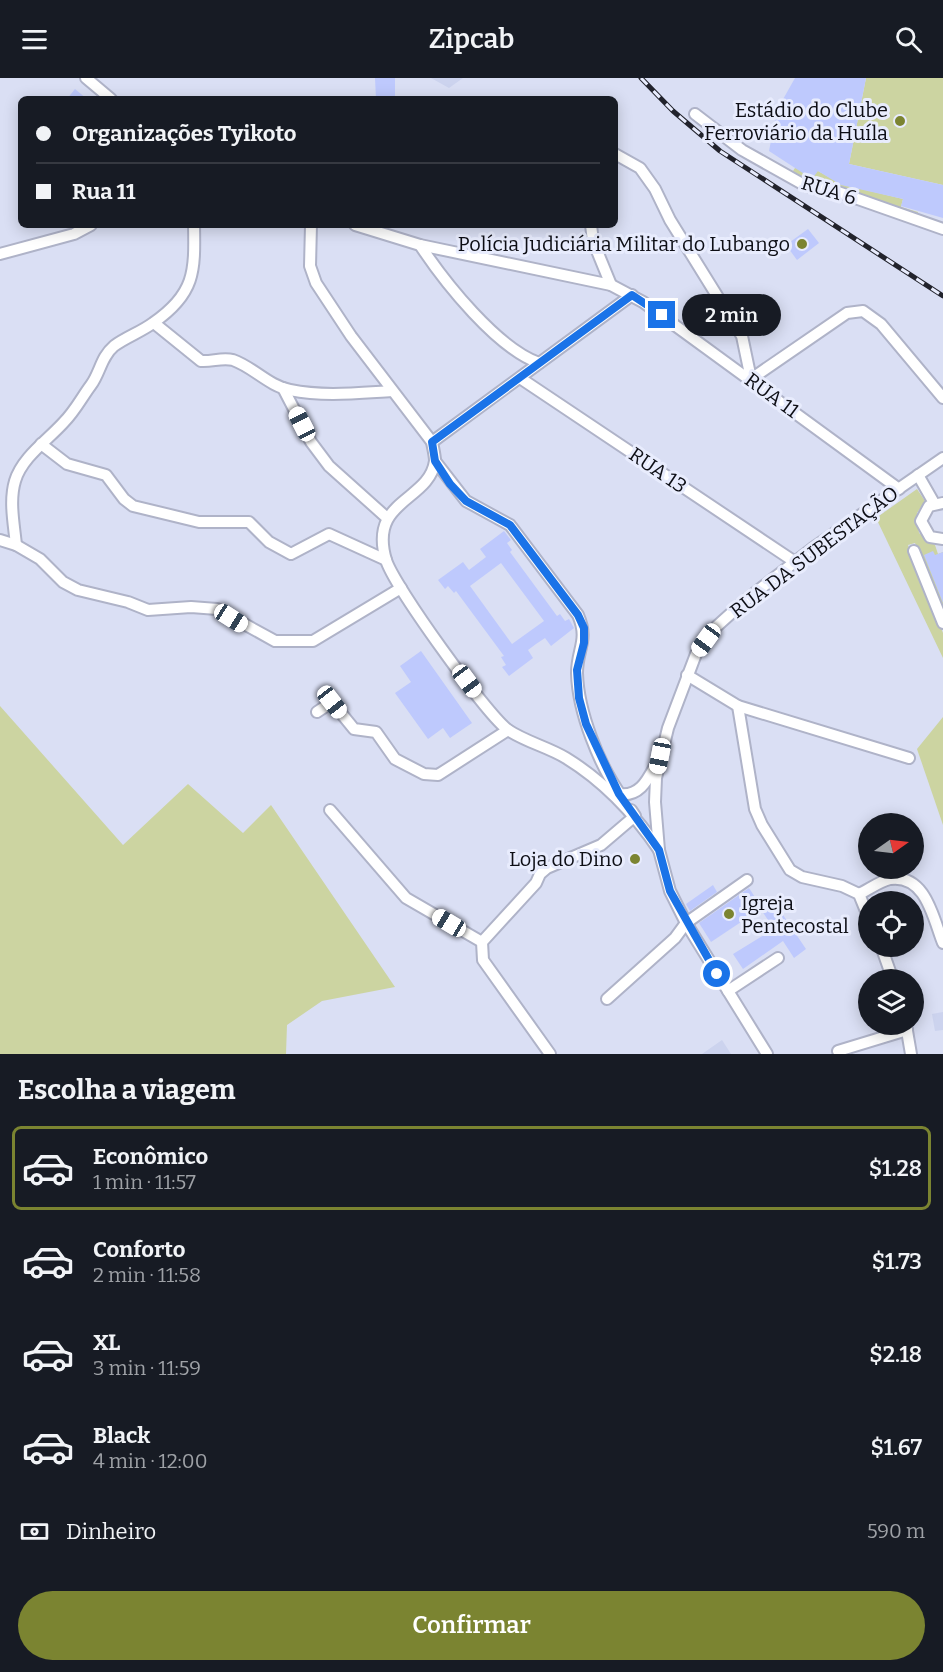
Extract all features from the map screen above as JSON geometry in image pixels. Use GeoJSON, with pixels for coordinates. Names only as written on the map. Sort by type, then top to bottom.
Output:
{"type":"FeatureCollection","features":[{"type":"Feature","properties":{"kind":"street"},"geometry":{"type":"LineString","coordinates":[[86,78],[98,83],[109,96]]}},
{"type":"Feature","properties":{"kind":"street","name":"RUA 6"},"geometry":{"type":"LineString","coordinates":[[695,114],[742,150],[806,186],[838,192],[943,229]]}},
{"type":"Feature","properties":{"kind":"street"},"geometry":{"type":"LineString","coordinates":[[618,156],[640,168],[655,189],[670,220],[742,336],[751,379],[847,313],[863,311],[881,324],[943,398]]}},
{"type":"Feature","properties":{"kind":"street"},"geometry":{"type":"LineString","coordinates":[[0,254],[74,234],[85,228]]}},
{"type":"Feature","properties":{"kind":"street"},"geometry":{"type":"LineString","coordinates":[[16,545],[12,512],[15,480],[41,444],[72,413],[95,380],[105,355],[115,346],[154,323],[181,300],[195,268],[194,228]]}},
{"type":"Feature","properties":{"kind":"street"},"geometry":{"type":"LineString","coordinates":[[311,228],[310,266],[316,283],[392,391],[432,442],[435,461],[466,501],[510,525],[578,615],[584,628],[584,643],[577,670],[579,698],[586,724],[619,794],[659,850]]}},
{"type":"Feature","properties":{"kind":"street","name":"RUA 11"},"geometry":{"type":"LineString","coordinates":[[364,228],[420,245],[611,285],[632,295],[751,379],[899,489]]}},
{"type":"Feature","properties":{"kind":"street"},"geometry":{"type":"LineString","coordinates":[[591,228],[593,241],[611,285]]}},
{"type":"Feature","properties":{"kind":"street"},"geometry":{"type":"LineString","coordinates":[[420,245],[435,268],[501,340],[522,357],[539,363]]}},
{"type":"Feature","properties":{"kind":"street"},"geometry":{"type":"LineString","coordinates":[[432,442],[632,295]]}},
{"type":"Feature","properties":{"kind":"street"},"geometry":{"type":"LineString","coordinates":[[154,323],[201,361],[211,362],[223,358],[234,360],[284,388],[326,395],[392,391]]}},
{"type":"Feature","properties":{"kind":"street","name":"RUA 13"},"geometry":{"type":"LineString","coordinates":[[520,378],[795,562]]}},
{"type":"Feature","properties":{"kind":"street"},"geometry":{"type":"LineString","coordinates":[[284,388],[311,442],[329,466],[386,517]]}},
{"type":"Feature","properties":{"kind":"street"},"geometry":{"type":"LineString","coordinates":[[41,444],[67,464],[106,476],[124,499],[133,506],[199,522],[249,522],[269,542],[291,554],[329,534],[386,560]]}},
{"type":"Feature","properties":{"kind":"street","name":"RUA DA SUBESTAÇÃO"},"geometry":{"type":"LineString","coordinates":[[767,1054],[686,923],[670,891],[659,850],[655,802],[660,756],[696,654],[717,626],[747,599],[795,562],[943,458]]}},
{"type":"Feature","properties":{"kind":"street"},"geometry":{"type":"LineString","coordinates":[[435,461],[427,478],[386,517],[383,534],[386,560],[401,588],[472,688],[508,730],[565,757],[599,781],[635,816]]}},
{"type":"Feature","properties":{"kind":"street"},"geometry":{"type":"LineString","coordinates":[[918,476],[939,503],[925,510],[922,527],[930,537],[943,539]]}},
{"type":"Feature","properties":{"kind":"street"},"geometry":{"type":"LineString","coordinates":[[0,540],[16,545],[40,559],[63,582],[78,590],[148,610],[191,607],[217,609],[275,641],[312,641],[401,588]]}},
{"type":"Feature","properties":{"kind":"street"},"geometry":{"type":"LineString","coordinates":[[914,551],[943,623]]}},
{"type":"Feature","properties":{"kind":"street"},"geometry":{"type":"LineString","coordinates":[[687,675],[738,706],[909,758]]}},
{"type":"Feature","properties":{"kind":"street"},"geometry":{"type":"LineString","coordinates":[[317,712],[332,702],[354,729],[376,732],[395,759],[424,774],[438,775],[508,730]]}},
{"type":"Feature","properties":{"kind":"street"},"geometry":{"type":"LineString","coordinates":[[738,706],[755,809],[762,825],[790,870],[802,878],[842,886],[858,894]]}},
{"type":"Feature","properties":{"kind":"street"},"geometry":{"type":"LineString","coordinates":[[619,794],[628,795],[641,789],[660,756]]}},
{"type":"Feature","properties":{"kind":"street"},"geometry":{"type":"LineString","coordinates":[[330,810],[406,898],[482,942]]}},
{"type":"Feature","properties":{"kind":"street"},"geometry":{"type":"LineString","coordinates":[[550,1054],[483,960],[482,942],[547,868],[602,845],[635,816]]}},
{"type":"Feature","properties":{"kind":"street"},"geometry":{"type":"LineString","coordinates":[[865,891],[890,879],[915,884],[922,891]]}},
{"type":"Feature","properties":{"kind":"street"},"geometry":{"type":"LineString","coordinates":[[607,999],[675,938],[686,923],[747,880]]}},
{"type":"Feature","properties":{"kind":"street"},"geometry":{"type":"LineString","coordinates":[[924,895],[943,943]]}},
{"type":"Feature","properties":{"kind":"street"},"geometry":{"type":"LineString","coordinates":[[728,991],[778,958]]}},
{"type":"Feature","properties":{"kind":"street"},"geometry":{"type":"LineString","coordinates":[[838,1051],[886,1035]]}},
{"type":"Feature","properties":{"kind":"street"},"geometry":{"type":"LineString","coordinates":[[908,1035],[911,1054]]}},
{"type":"Feature","properties":{"kind":"shaded area"},"geometry":{"type":"Polygon","coordinates":[[[431,78],[463,78],[449,88],[431,78]]]}},
{"type":"Feature","properties":{"kind":"shaded area"},"geometry":{"type":"Polygon","coordinates":[[[943,1012],[943,1030],[935,1031],[932,1014],[943,1012]]]}},
{"type":"Feature","properties":{"kind":"shaded area"},"geometry":{"type":"Polygon","coordinates":[[[722,1040],[731,1054],[702,1054],[722,1040]]]}},
{"type":"Feature","properties":{"kind":"green space","name":"Estádio do Clube Ferroviário da Huíla"},"geometry":{"type":"Polygon","coordinates":[[[866,78],[943,78],[943,185],[849,164],[866,78]]]}},
{"type":"Feature","properties":{"kind":"green space"},"geometry":{"type":"Polygon","coordinates":[[[795,168],[818,171],[841,184],[903,199],[901,207],[918,212],[918,214],[848,189],[810,182],[793,171],[795,168]]]}},
{"type":"Feature","properties":{"kind":"green space"},"geometry":{"type":"Polygon","coordinates":[[[917,489],[925,501],[917,513],[919,533],[935,545],[938,554],[943,552],[943,612],[915,543],[908,545],[943,633],[943,658],[876,518],[917,489]]]}},
{"type":"Feature","properties":{"kind":"green space"},"geometry":{"type":"Polygon","coordinates":[[[0,706],[123,845],[188,784],[243,833],[271,805],[395,987],[322,1001],[287,1025],[286,1054],[0,1054],[0,706]]]}},
{"type":"Feature","properties":{"kind":"green space"},"geometry":{"type":"Polygon","coordinates":[[[943,717],[943,825],[917,749],[943,717]]]}},
{"type":"Feature","properties":{"kind":"building"},"geometry":{"type":"Polygon","coordinates":[[[375,78],[395,78],[395,96],[376,96],[375,78]]]}},
{"type":"Feature","properties":{"kind":"building"},"geometry":{"type":"Polygon","coordinates":[[[795,78],[866,78],[849,164],[943,185],[943,218],[901,206],[903,199],[841,185],[818,171],[812,179],[769,151],[777,110],[795,78]]]}},
{"type":"Feature","properties":{"kind":"building"},"geometry":{"type":"Polygon","coordinates":[[[75,89],[83,96],[69,96],[75,89]]]}},
{"type":"Feature","properties":{"kind":"building","name":"Polícia Judiciária Militar do Lubango"},"geometry":{"type":"Polygon","coordinates":[[[808,229],[819,243],[797,260],[786,245],[808,229]]]}},
{"type":"Feature","properties":{"kind":"building"},"geometry":{"type":"Polygon","coordinates":[[[504,531],[511,540],[507,543],[512,550],[510,552],[557,616],[560,614],[565,621],[569,619],[574,628],[551,646],[545,638],[536,644],[528,650],[533,658],[509,676],[502,667],[506,665],[501,657],[504,656],[456,591],[454,593],[448,586],[445,589],[438,580],[463,562],[469,570],[486,557],[480,549],[504,531]],[[501,563],[470,586],[512,644],[544,621],[501,563]]]}},
{"type":"Feature","properties":{"kind":"building"},"geometry":{"type":"Polygon","coordinates":[[[933,551],[935,555],[943,552],[943,603],[924,555],[933,551]]]}},
{"type":"Feature","properties":{"kind":"building"},"geometry":{"type":"Polygon","coordinates":[[[421,651],[472,723],[450,738],[443,728],[428,739],[395,693],[411,682],[400,666],[421,651]]]}},
{"type":"Feature","properties":{"kind":"building"},"geometry":{"type":"Polygon","coordinates":[[[713,885],[717,892],[690,911],[686,904],[713,885]]]}},
{"type":"Feature","properties":{"kind":"building","name":"Igreja Pentecostal"},"geometry":{"type":"Polygon","coordinates":[[[749,888],[762,908],[711,942],[699,923],[749,888]]]}},
{"type":"Feature","properties":{"kind":"building"},"geometry":{"type":"Polygon","coordinates":[[[775,903],[806,949],[794,958],[783,941],[743,969],[733,954],[774,929],[762,911],[775,903]]]}},
{"type":"Feature","properties":{"kind":"railway"},"geometry":{"type":"LineString","coordinates":[[641,78],[673,111],[720,151],[943,296]]}},
{"type":"Feature","properties":{"kind":"place","name":"Estádio do Clube Ferroviário da Huíla"},"geometry":{"type":"Point","coordinates":[900,121]}},
{"type":"Feature","properties":{"kind":"place","name":"Polícia Judiciária Militar do Lubango"},"geometry":{"type":"Point","coordinates":[802,244]}},
{"type":"Feature","properties":{"kind":"place","name":"Loja do Dino"},"geometry":{"type":"Point","coordinates":[635,859]}},
{"type":"Feature","properties":{"kind":"place","name":"Igreja Pentecostal"},"geometry":{"type":"Point","coordinates":[729,914]}},
{"type":"Feature","properties":{"kind":"route"},"geometry":{"type":"LineString","coordinates":[[662,315],[632,295],[432,442],[435,461],[450,484],[466,501],[510,525],[578,615],[584,628],[584,643],[577,670],[579,698],[586,724],[619,794],[659,850],[670,891],[686,923],[717,974]]}}]}
